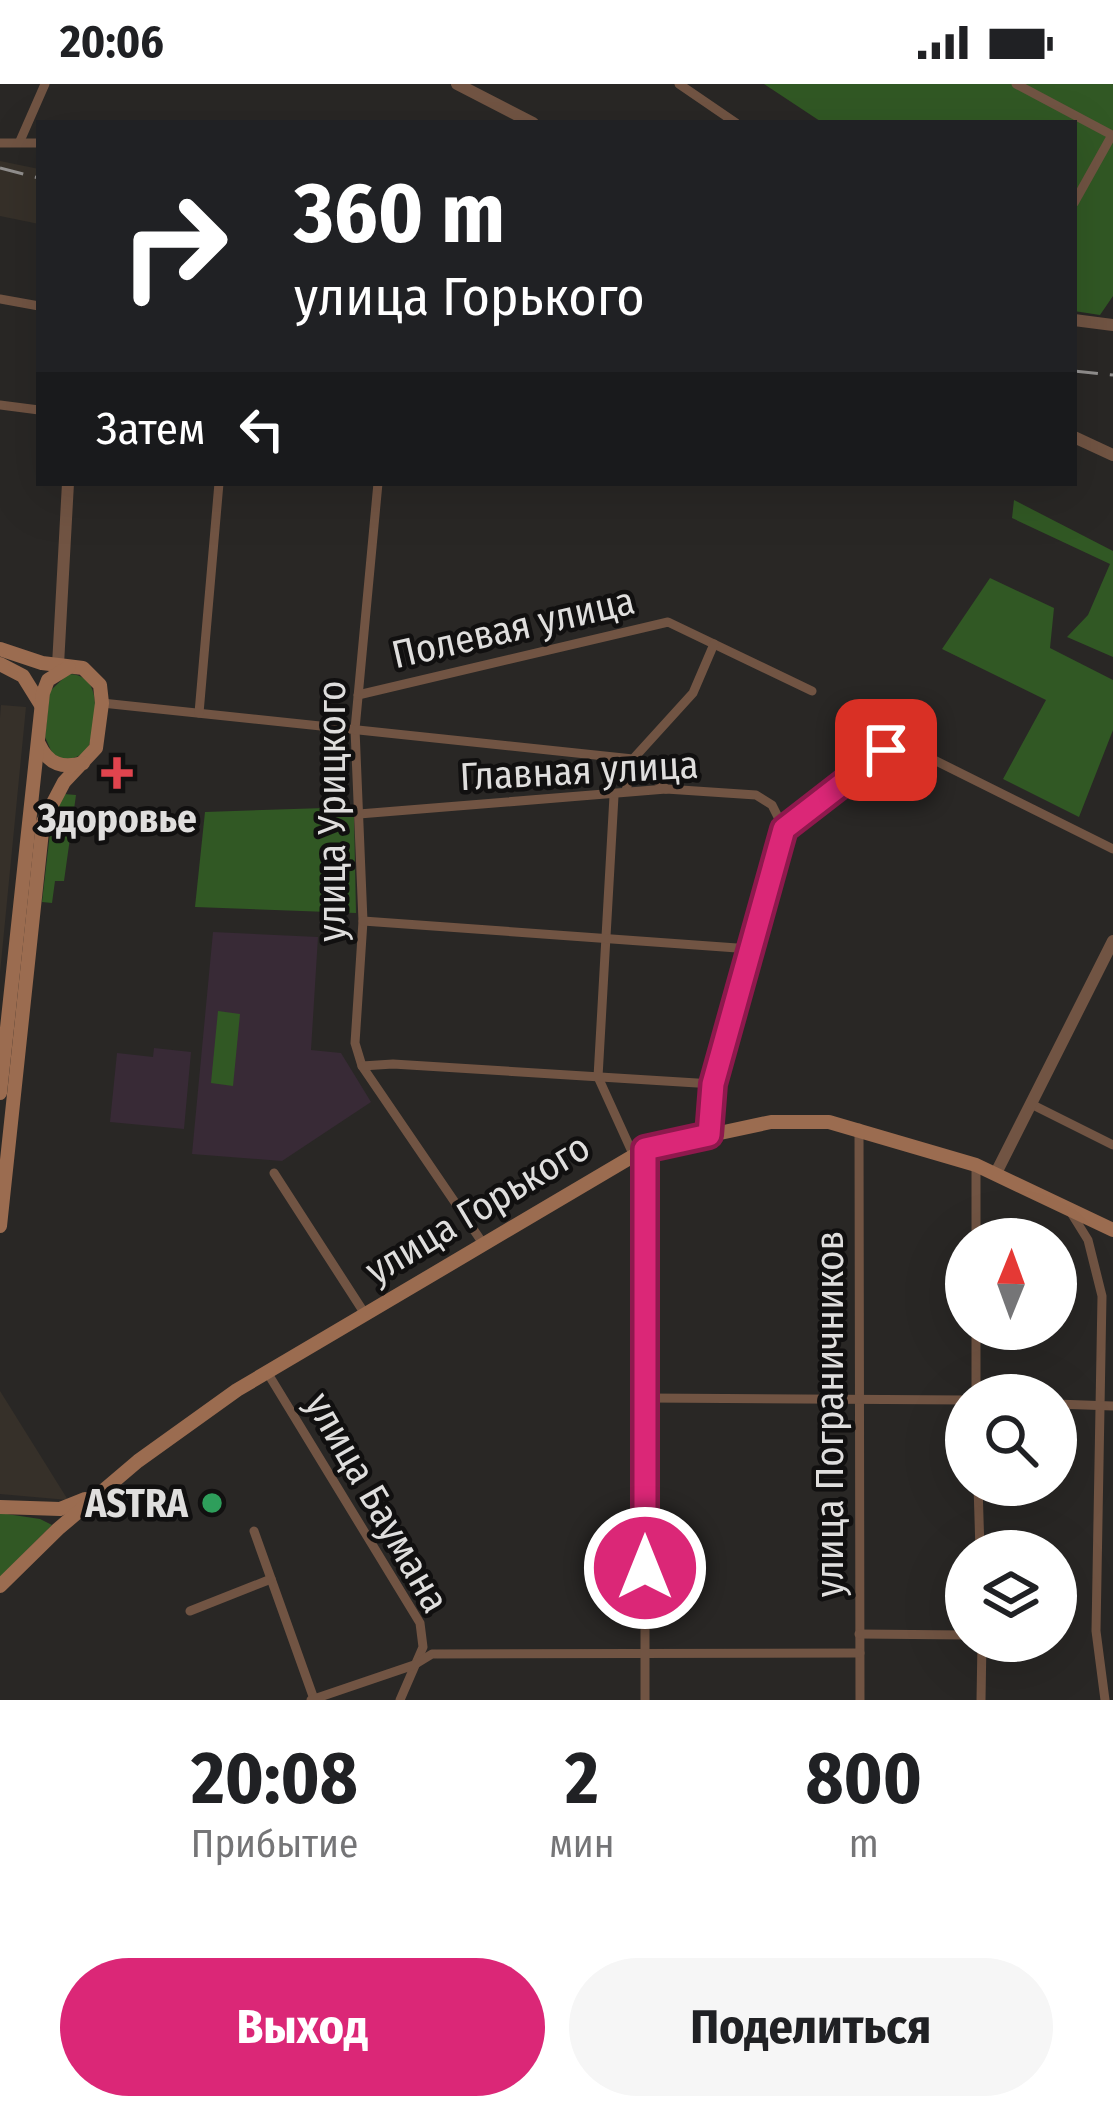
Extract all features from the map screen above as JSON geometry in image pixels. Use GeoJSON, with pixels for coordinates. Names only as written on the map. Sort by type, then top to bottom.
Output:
{"type":"FeatureCollection","features":[{"type":"Feature","properties":{"kind":"main road"},"geometry":{"type":"LineString","coordinates":[[0,649],[83,668],[95,677],[102,703],[96,748],[57,792],[44,822],[0,1226]]}},
{"type":"Feature","properties":{"kind":"main road"},"geometry":{"type":"LineString","coordinates":[[0,664],[23,676],[41,705]]}},
{"type":"Feature","properties":{"kind":"main road"},"geometry":{"type":"LineString","coordinates":[[0,1094],[41,705],[48,680],[64,666]]}},
{"type":"Feature","properties":{"kind":"main road"},"geometry":{"type":"LineString","coordinates":[[38,742],[58,765],[83,763]]}},
{"type":"Feature","properties":{"kind":"main road","name":"улица Горького"},"geometry":{"type":"LineString","coordinates":[[115,1480],[267,1372],[639,1151],[801,1120],[859,1128],[996,1173],[1113,1230]]}},
{"type":"Feature","properties":{"kind":"main road"},"geometry":{"type":"LineString","coordinates":[[0,1508],[44,1510],[76,1504],[115,1480]]}},
{"type":"Feature","properties":{"kind":"main road"},"geometry":{"type":"LineString","coordinates":[[0,1586],[115,1480]]}},
{"type":"Feature","properties":{"kind":"main road"},"geometry":{"type":"LineString","coordinates":[[44,1510],[58,1529]]}},
{"type":"Feature","properties":{"kind":"street"},"geometry":{"type":"LineString","coordinates":[[0,143],[14,146],[20,141],[45,84]]}},
{"type":"Feature","properties":{"kind":"street"},"geometry":{"type":"LineString","coordinates":[[457,84],[527,120]]}},
{"type":"Feature","properties":{"kind":"street"},"geometry":{"type":"LineString","coordinates":[[679,84],[732,120]]}},
{"type":"Feature","properties":{"kind":"street"},"geometry":{"type":"LineString","coordinates":[[1016,84],[1112,135],[1077,198]]}},
{"type":"Feature","properties":{"kind":"street"},"geometry":{"type":"LineString","coordinates":[[20,141],[36,143]]}},
{"type":"Feature","properties":{"kind":"street"},"geometry":{"type":"LineString","coordinates":[[0,298],[36,305]]}},
{"type":"Feature","properties":{"kind":"street"},"geometry":{"type":"LineString","coordinates":[[1077,320],[1113,325]]}},
{"type":"Feature","properties":{"kind":"street"},"geometry":{"type":"LineString","coordinates":[[0,405],[36,410]]}},
{"type":"Feature","properties":{"kind":"street"},"geometry":{"type":"LineString","coordinates":[[1077,438],[1113,455]]}},
{"type":"Feature","properties":{"kind":"street"},"geometry":{"type":"LineString","coordinates":[[64,666],[68,486]]}},
{"type":"Feature","properties":{"kind":"street"},"geometry":{"type":"LineString","coordinates":[[199,712],[219,486]]}},
{"type":"Feature","properties":{"kind":"street","name":"улица Урицкого"},"geometry":{"type":"LineString","coordinates":[[362,1066],[355,1043],[363,921],[355,729],[378,486]]}},
{"type":"Feature","properties":{"kind":"street","name":"Полевая улица"},"geometry":{"type":"LineString","coordinates":[[358,695],[668,622],[812,691]]}},
{"type":"Feature","properties":{"kind":"street"},"geometry":{"type":"LineString","coordinates":[[626,791],[633,759],[693,693],[715,644]]}},
{"type":"Feature","properties":{"kind":"street"},"geometry":{"type":"LineString","coordinates":[[102,703],[633,759],[666,789]]}},
{"type":"Feature","properties":{"kind":"street"},"geometry":{"type":"LineString","coordinates":[[709,1135],[713,1084],[784,829],[869,762],[898,747],[910,748],[1113,849]]}},
{"type":"Feature","properties":{"kind":"street","name":"Главная улица"},"geometry":{"type":"LineString","coordinates":[[359,814],[666,789],[756,795],[772,805],[784,829]]}},
{"type":"Feature","properties":{"kind":"street"},"geometry":{"type":"LineString","coordinates":[[614,796],[598,1077],[639,1151],[646,1398],[645,1700]]}},
{"type":"Feature","properties":{"kind":"street"},"geometry":{"type":"LineString","coordinates":[[363,921],[752,949]]}},
{"type":"Feature","properties":{"kind":"street"},"geometry":{"type":"LineString","coordinates":[[996,1173],[1113,941]]}},
{"type":"Feature","properties":{"kind":"street"},"geometry":{"type":"LineString","coordinates":[[362,1066],[713,1084]]}},
{"type":"Feature","properties":{"kind":"street"},"geometry":{"type":"LineString","coordinates":[[362,1066],[482,1242]]}},
{"type":"Feature","properties":{"kind":"street"},"geometry":{"type":"LineString","coordinates":[[1031,1104],[1113,1144]]}},
{"type":"Feature","properties":{"kind":"street","name":"улица Пограничников"},"geometry":{"type":"LineString","coordinates":[[859,1128],[860,1700]]}},
{"type":"Feature","properties":{"kind":"street"},"geometry":{"type":"LineString","coordinates":[[976,1165],[976,1218]]}},
{"type":"Feature","properties":{"kind":"street"},"geometry":{"type":"LineString","coordinates":[[274,1173],[365,1314]]}},
{"type":"Feature","properties":{"kind":"street"},"geometry":{"type":"LineString","coordinates":[[1067,1207],[1088,1240],[1102,1296],[1096,1631],[1105,1700]]}},
{"type":"Feature","properties":{"kind":"street","name":"улица Баумана"},"geometry":{"type":"LineString","coordinates":[[267,1372],[420,1623],[423,1647],[414,1664]]}},
{"type":"Feature","properties":{"kind":"street"},"geometry":{"type":"LineString","coordinates":[[646,1398],[945,1400]]}},
{"type":"Feature","properties":{"kind":"street"},"geometry":{"type":"LineString","coordinates":[[1077,1405],[1113,1406]]}},
{"type":"Feature","properties":{"kind":"street"},"geometry":{"type":"LineString","coordinates":[[254,1531],[312,1699],[432,1654],[860,1653]]}},
{"type":"Feature","properties":{"kind":"street"},"geometry":{"type":"LineString","coordinates":[[190,1612],[271,1579]]}},
{"type":"Feature","properties":{"kind":"street"},"geometry":{"type":"LineString","coordinates":[[1096,1631],[1113,1627]]}},
{"type":"Feature","properties":{"kind":"street"},"geometry":{"type":"LineString","coordinates":[[860,1634],[945,1635]]}},
{"type":"Feature","properties":{"kind":"street"},"geometry":{"type":"LineString","coordinates":[[981,1700],[982,1662]]}},
{"type":"Feature","properties":{"kind":"street"},"geometry":{"type":"LineString","coordinates":[[400,1700],[414,1664]]}},
{"type":"Feature","properties":{"kind":"shaded area"},"geometry":{"type":"Polygon","coordinates":[[[0,161],[36,168],[36,223],[0,216],[0,161]]]}},
{"type":"Feature","properties":{"kind":"shaded area"},"geometry":{"type":"Polygon","coordinates":[[[1,705],[26,707],[0,973],[0,718],[1,705]]]}},
{"type":"Feature","properties":{"kind":"shaded area"},"geometry":{"type":"Polygon","coordinates":[[[213,932],[318,937],[311,1050],[341,1053],[371,1102],[282,1161],[192,1154],[213,932]]]}},
{"type":"Feature","properties":{"kind":"shaded area"},"geometry":{"type":"Polygon","coordinates":[[[154,1048],[191,1052],[184,1129],[110,1122],[117,1053],[153,1057],[154,1048]]]}},
{"type":"Feature","properties":{"kind":"shaded area"},"geometry":{"type":"Polygon","coordinates":[[[0,1391],[68,1500],[0,1494],[0,1391]]]}},
{"type":"Feature","properties":{"kind":"green space"},"geometry":{"type":"Polygon","coordinates":[[[764,84],[1113,84],[1113,296],[1100,315],[1077,311],[1077,120],[818,120],[764,84]]]}},
{"type":"Feature","properties":{"kind":"green space"},"geometry":{"type":"Polygon","coordinates":[[[1014,500],[1113,551],[1113,657],[1067,637],[1088,615],[1110,564],[1012,518],[1014,500]]]}},
{"type":"Feature","properties":{"kind":"green space"},"geometry":{"type":"Polygon","coordinates":[[[990,578],[1054,608],[1050,648],[1113,680],[1113,730],[1079,817],[1003,779],[1046,700],[942,649],[990,578]]]}},
{"type":"Feature","properties":{"kind":"green space"},"geometry":{"type":"Polygon","coordinates":[[[68,674],[88,682],[95,702],[88,749],[68,759],[53,755],[45,737],[50,691],[68,674]]]}},
{"type":"Feature","properties":{"kind":"green space"},"geometry":{"type":"Polygon","coordinates":[[[64,794],[76,795],[64,881],[55,881],[52,903],[42,902],[51,824],[64,794]]]}},
{"type":"Feature","properties":{"kind":"green space"},"geometry":{"type":"Polygon","coordinates":[[[325,808],[354,816],[356,913],[195,907],[205,812],[325,808]]]}},
{"type":"Feature","properties":{"kind":"green space"},"geometry":{"type":"Polygon","coordinates":[[[218,1011],[240,1014],[233,1086],[211,1083],[218,1011]]]}},
{"type":"Feature","properties":{"kind":"green space"},"geometry":{"type":"Polygon","coordinates":[[[0,1513],[52,1525],[0,1577],[0,1513]]]}},
{"type":"Feature","properties":{"kind":"railway"},"geometry":{"type":"LineString","coordinates":[[0,168],[36,177]]}},
{"type":"Feature","properties":{"kind":"railway"},"geometry":{"type":"LineString","coordinates":[[1077,371],[1113,375]]}},
{"type":"Feature","properties":{"kind":"place","name":"Здоровье"},"geometry":{"type":"Point","coordinates":[117,773]}},
{"type":"Feature","properties":{"kind":"place","name":"ASTRA"},"geometry":{"type":"Point","coordinates":[212,1503]}},
{"type":"Feature","properties":{"kind":"route"},"geometry":{"type":"LineString","coordinates":[[645,1568],[645,1149],[709,1135],[713,1084],[784,829],[886,750]]}}]}
